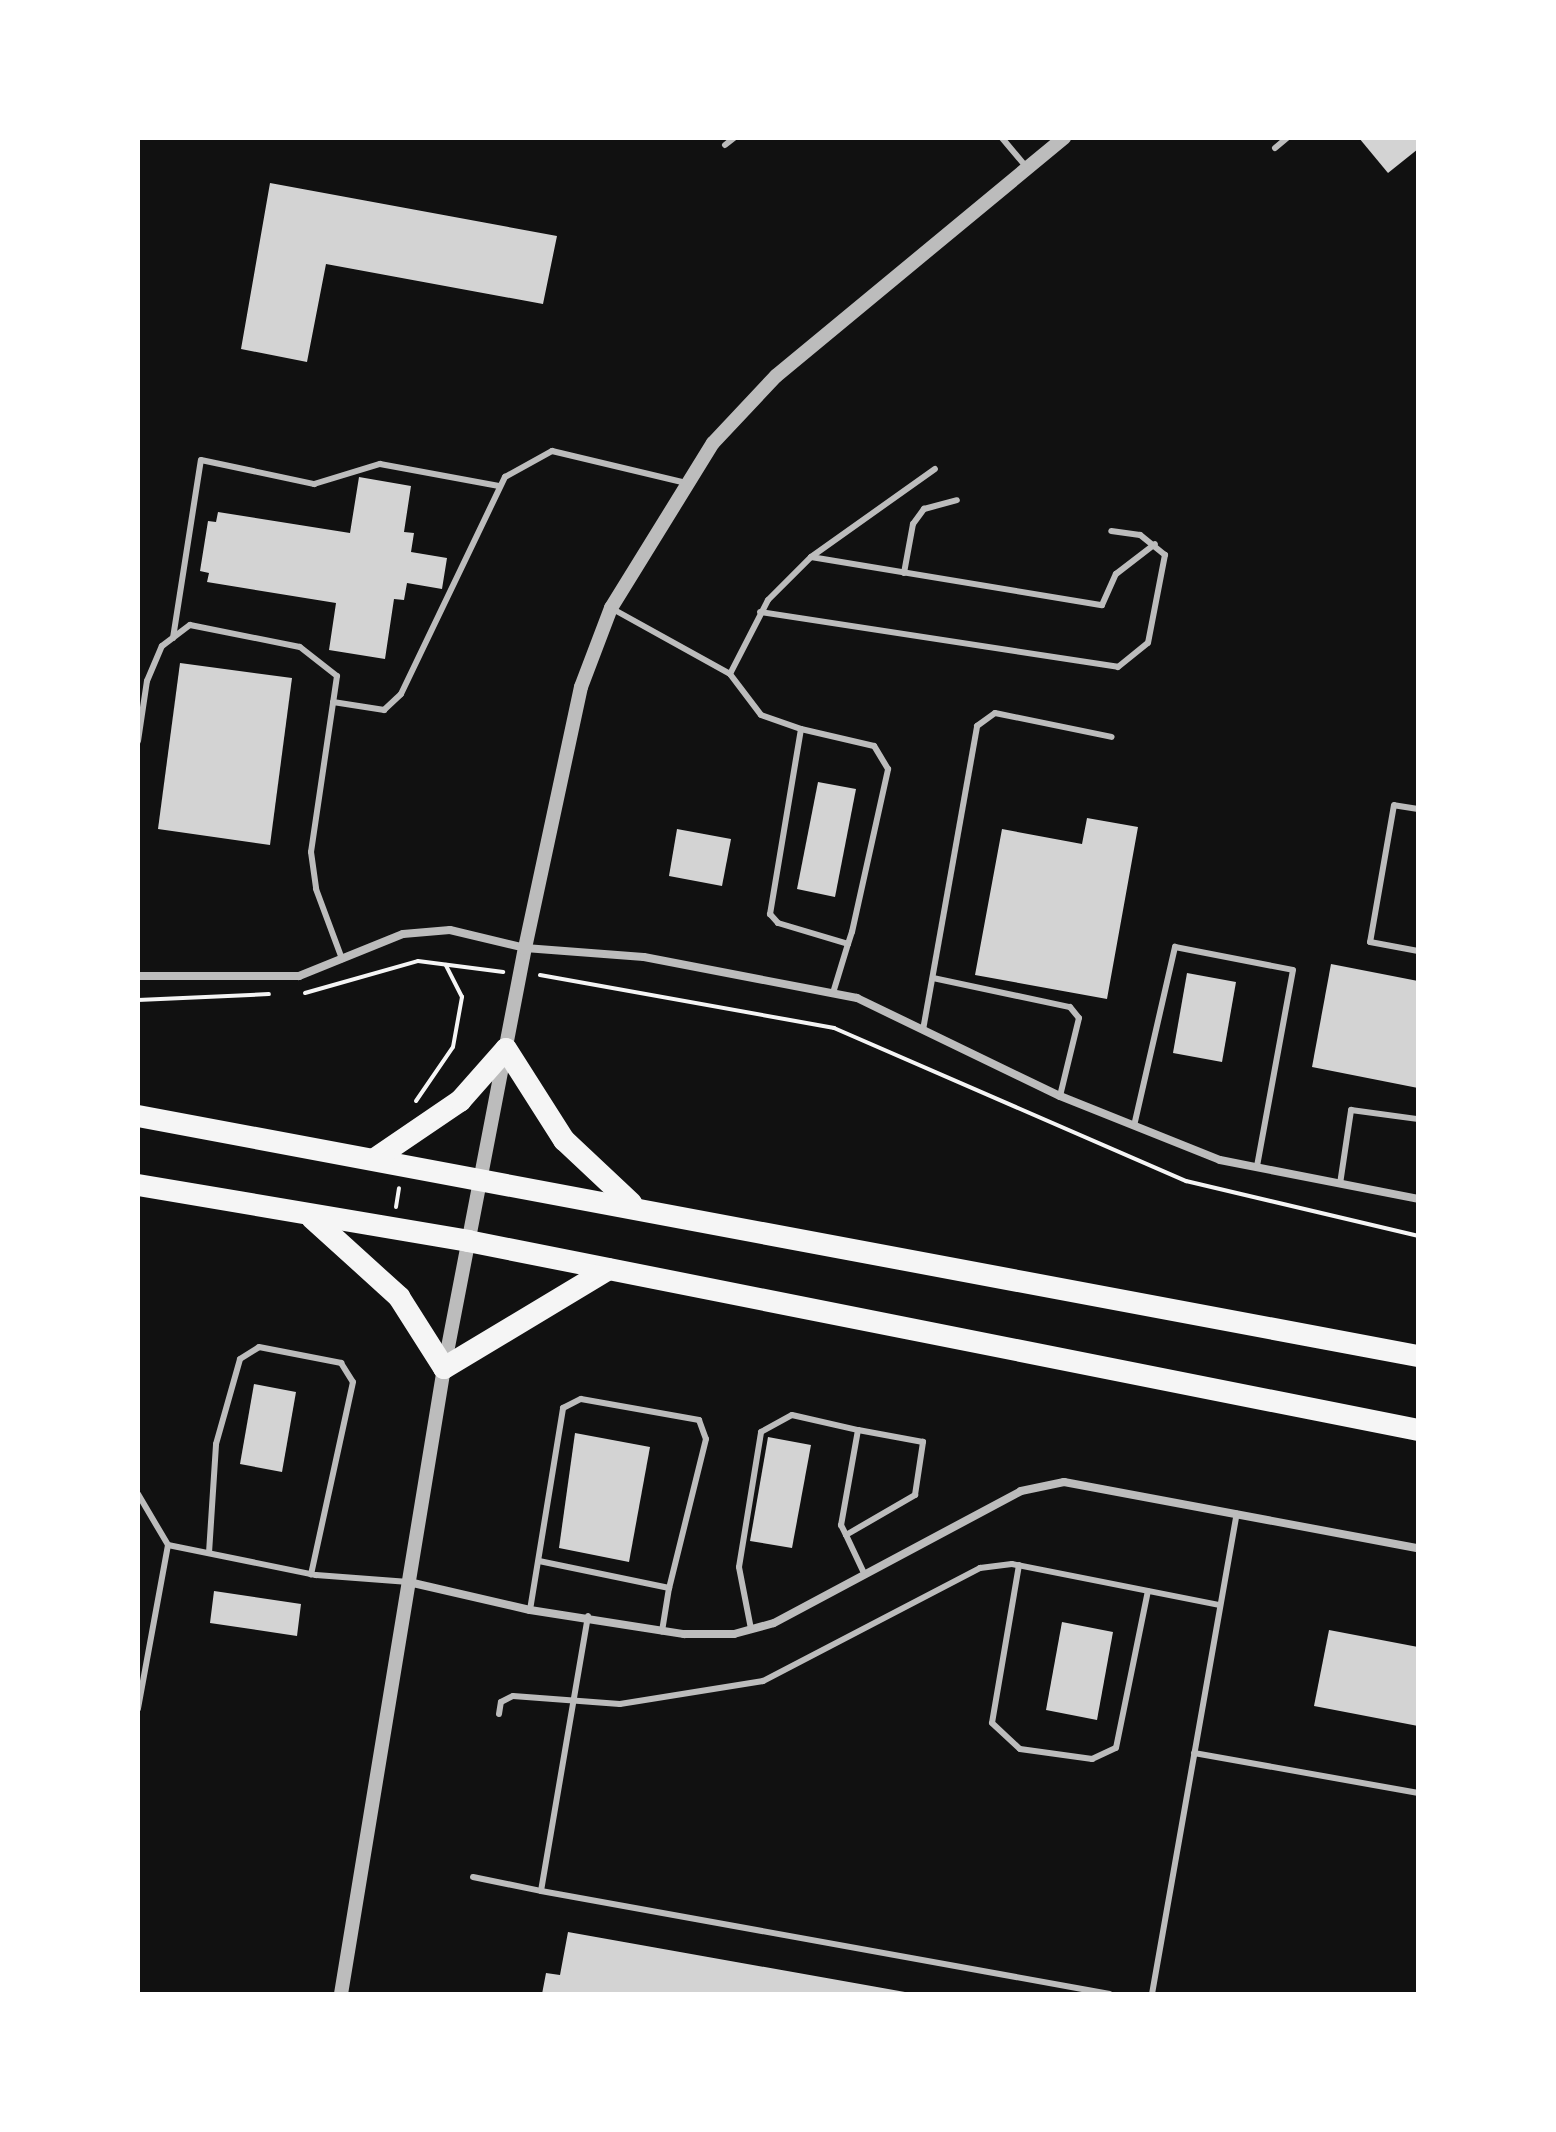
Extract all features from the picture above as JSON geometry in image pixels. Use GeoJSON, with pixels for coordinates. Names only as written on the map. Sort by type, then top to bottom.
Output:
{"type":"FeatureCollection","features":[{"type":"Feature","properties":{"kind":"highway"},"geometry":{"type":"LineString","coordinates":[[406,1153],[460,1101],[506,1049],[564,1140],[635,1207]]}},
{"type":"Feature","properties":{"kind":"highway"},"geometry":{"type":"LineString","coordinates":[[138,1116],[376,1158],[406,1153],[481,1177],[1418,1356]]}},
{"type":"Feature","properties":{"kind":"highway"},"geometry":{"type":"LineString","coordinates":[[138,1185],[468,1241],[1418,1430]]}},
{"type":"Feature","properties":{"kind":"highway"},"geometry":{"type":"LineString","coordinates":[[308,1215],[399,1297],[444,1368],[609,1269]]}},
{"type":"Feature","properties":{"kind":"street"},"geometry":{"type":"LineString","coordinates":[[341,1994],[413,1583],[444,1368],[525,948],[581,687],[611,608],[686,483],[776,376],[1064,138]]}},
{"type":"Feature","properties":{"kind":"street"},"geometry":{"type":"LineString","coordinates":[[138,976],[299,976],[403,934],[450,930],[525,948],[644,957],[833,993],[923,1030],[1060,1096],[1134,1126],[1257,1167],[1418,1199]]}},
{"type":"Feature","properties":{"kind":"street"},"geometry":{"type":"LineString","coordinates":[[413,1583],[530,1610],[588,1616],[662,1631],[751,1629],[1021,1491],[1064,1482],[1418,1548]]}},
{"type":"Feature","properties":{"kind":"lane"},"geometry":{"type":"LineString","coordinates":[[725,145],[734,138]]}},
{"type":"Feature","properties":{"kind":"lane"},"geometry":{"type":"LineString","coordinates":[[1002,138],[1027,168]]}},
{"type":"Feature","properties":{"kind":"lane"},"geometry":{"type":"LineString","coordinates":[[1275,148],[1287,138]]}},
{"type":"Feature","properties":{"kind":"lane"},"geometry":{"type":"LineString","coordinates":[[333,702],[384,710],[401,694],[499,486],[552,451],[686,483]]}},
{"type":"Feature","properties":{"kind":"lane"},"geometry":{"type":"LineString","coordinates":[[173,638],[201,460],[314,484],[380,464],[499,486]]}},
{"type":"Feature","properties":{"kind":"lane"},"geometry":{"type":"LineString","coordinates":[[730,674],[760,612],[811,557],[935,469]]}},
{"type":"Feature","properties":{"kind":"lane"},"geometry":{"type":"LineString","coordinates":[[904,573],[919,516],[936,500],[957,500]]}},
{"type":"Feature","properties":{"kind":"lane"},"geometry":{"type":"LineString","coordinates":[[760,612],[1118,667],[1148,643],[1165,555],[1155,544],[1111,531]]}},
{"type":"Feature","properties":{"kind":"lane"},"geometry":{"type":"LineString","coordinates":[[811,557],[1102,605],[1116,574],[1155,544]]}},
{"type":"Feature","properties":{"kind":"lane"},"geometry":{"type":"LineString","coordinates":[[611,608],[730,674],[761,715],[801,729],[874,746],[888,769],[848,944],[833,993]]}},
{"type":"Feature","properties":{"kind":"lane"},"geometry":{"type":"LineString","coordinates":[[138,741],[147,681],[173,638],[190,625],[300,647],[337,676],[311,852],[316,889],[342,959]]}},
{"type":"Feature","properties":{"kind":"lane"},"geometry":{"type":"LineString","coordinates":[[923,1030],[977,726],[995,713],[1112,737]]}},
{"type":"Feature","properties":{"kind":"lane"},"geometry":{"type":"LineString","coordinates":[[801,729],[770,914],[778,923],[848,944]]}},
{"type":"Feature","properties":{"kind":"lane"},"geometry":{"type":"LineString","coordinates":[[1418,809],[1394,805],[1370,942],[1418,951]]}},
{"type":"Feature","properties":{"kind":"lane"},"geometry":{"type":"LineString","coordinates":[[1134,1126],[1175,947],[1293,970],[1257,1167]]}},
{"type":"Feature","properties":{"kind":"lane"},"geometry":{"type":"LineString","coordinates":[[933,978],[1070,1007],[1079,1018],[1060,1096]]}},
{"type":"Feature","properties":{"kind":"lane"},"geometry":{"type":"LineString","coordinates":[[1340,1184],[1351,1110],[1418,1119]]}},
{"type":"Feature","properties":{"kind":"lane"},"geometry":{"type":"LineString","coordinates":[[209,1553],[218,1485],[216,1444],[240,1359],[259,1347],[341,1363],[353,1382],[321,1516],[311,1574]]}},
{"type":"Feature","properties":{"kind":"lane"},"geometry":{"type":"LineString","coordinates":[[530,1610],[563,1408],[581,1399],[699,1420],[706,1439],[669,1588],[662,1631]]}},
{"type":"Feature","properties":{"kind":"lane"},"geometry":{"type":"LineString","coordinates":[[751,1629],[739,1567],[761,1432],[792,1415],[923,1442],[915,1495],[846,1535]]}},
{"type":"Feature","properties":{"kind":"lane"},"geometry":{"type":"LineString","coordinates":[[858,1430],[841,1525],[864,1573]]}},
{"type":"Feature","properties":{"kind":"lane"},"geometry":{"type":"LineString","coordinates":[[138,1494],[168,1545],[138,1709]]}},
{"type":"Feature","properties":{"kind":"lane"},"geometry":{"type":"LineString","coordinates":[[1152,1994],[1237,1513]]}},
{"type":"Feature","properties":{"kind":"lane"},"geometry":{"type":"LineString","coordinates":[[168,1545],[311,1574],[413,1583]]}},
{"type":"Feature","properties":{"kind":"lane"},"geometry":{"type":"LineString","coordinates":[[539,1561],[669,1588]]}},
{"type":"Feature","properties":{"kind":"lane"},"geometry":{"type":"LineString","coordinates":[[499,1714],[501,1702],[513,1696],[620,1704],[763,1681],[980,1568],[1019,1565],[1220,1605]]}},
{"type":"Feature","properties":{"kind":"lane"},"geometry":{"type":"LineString","coordinates":[[1019,1565],[992,1723],[1020,1749],[1092,1759],[1116,1748],[1148,1591]]}},
{"type":"Feature","properties":{"kind":"lane"},"geometry":{"type":"LineString","coordinates":[[541,1891],[588,1616]]}},
{"type":"Feature","properties":{"kind":"lane"},"geometry":{"type":"LineString","coordinates":[[1194,1753],[1418,1793]]}},
{"type":"Feature","properties":{"kind":"lane"},"geometry":{"type":"LineString","coordinates":[[473,1877],[1110,1994]]}},
{"type":"Feature","properties":{"kind":"path"},"geometry":{"type":"LineString","coordinates":[[289,994],[319,992],[418,961],[520,974],[584,978],[834,1028],[1186,1181],[1418,1236]]}},
{"type":"Feature","properties":{"kind":"path"},"geometry":{"type":"LineString","coordinates":[[392,1229],[419,1089],[453,1047],[462,997],[446,965]]}},
{"type":"Feature","properties":{"kind":"path"},"geometry":{"type":"LineString","coordinates":[[138,1000],[274,994]]}},
{"type":"Feature","properties":{"kind":"building"},"geometry":{"type":"Polygon","coordinates":[[[1359,138],[1418,138],[1418,149],[1388,173],[1359,138]]]}},
{"type":"Feature","properties":{"kind":"building"},"geometry":{"type":"Polygon","coordinates":[[[270,183],[557,236],[543,304],[326,264],[307,362],[241,349],[270,183]]]}},
{"type":"Feature","properties":{"kind":"building"},"geometry":{"type":"Polygon","coordinates":[[[359,477],[411,486],[404,532],[414,533],[411,552],[447,558],[442,589],[407,583],[404,600],[394,599],[385,659],[329,650],[336,603],[207,582],[209,573],[200,571],[208,521],[216,522],[218,512],[350,533],[359,477]]]}},
{"type":"Feature","properties":{"kind":"building"},"geometry":{"type":"Polygon","coordinates":[[[180,663],[292,678],[270,845],[158,829],[180,663]]]}},
{"type":"Feature","properties":{"kind":"building"},"geometry":{"type":"Polygon","coordinates":[[[818,782],[856,789],[835,897],[797,889],[818,782]]]}},
{"type":"Feature","properties":{"kind":"building"},"geometry":{"type":"Polygon","coordinates":[[[1087,818],[1138,827],[1107,999],[975,975],[1002,829],[1082,844],[1087,818]]]}},
{"type":"Feature","properties":{"kind":"building"},"geometry":{"type":"Polygon","coordinates":[[[677,829],[731,839],[722,886],[669,876],[677,829]]]}},
{"type":"Feature","properties":{"kind":"building"},"geometry":{"type":"Polygon","coordinates":[[[1331,964],[1418,981],[1418,1088],[1312,1067],[1331,964]]]}},
{"type":"Feature","properties":{"kind":"building"},"geometry":{"type":"Polygon","coordinates":[[[1187,973],[1236,982],[1222,1062],[1173,1053],[1187,973]]]}},
{"type":"Feature","properties":{"kind":"building"},"geometry":{"type":"Polygon","coordinates":[[[254,1384],[296,1392],[282,1472],[240,1464],[254,1384]]]}},
{"type":"Feature","properties":{"kind":"building"},"geometry":{"type":"Polygon","coordinates":[[[575,1433],[650,1447],[629,1562],[559,1548],[575,1433]]]}},
{"type":"Feature","properties":{"kind":"building"},"geometry":{"type":"Polygon","coordinates":[[[768,1437],[811,1445],[792,1548],[750,1541],[768,1437]]]}},
{"type":"Feature","properties":{"kind":"building"},"geometry":{"type":"Polygon","coordinates":[[[214,1591],[301,1604],[297,1636],[210,1623],[214,1591]]]}},
{"type":"Feature","properties":{"kind":"building"},"geometry":{"type":"Polygon","coordinates":[[[1062,1622],[1113,1632],[1097,1720],[1046,1710],[1062,1622]]]}},
{"type":"Feature","properties":{"kind":"building"},"geometry":{"type":"Polygon","coordinates":[[[1329,1630],[1418,1647],[1418,1726],[1314,1706],[1329,1630]]]}},
{"type":"Feature","properties":{"kind":"building"},"geometry":{"type":"Polygon","coordinates":[[[568,1932],[905,1994],[542,1994],[546,1973],[560,1975],[568,1932]]]}}]}
